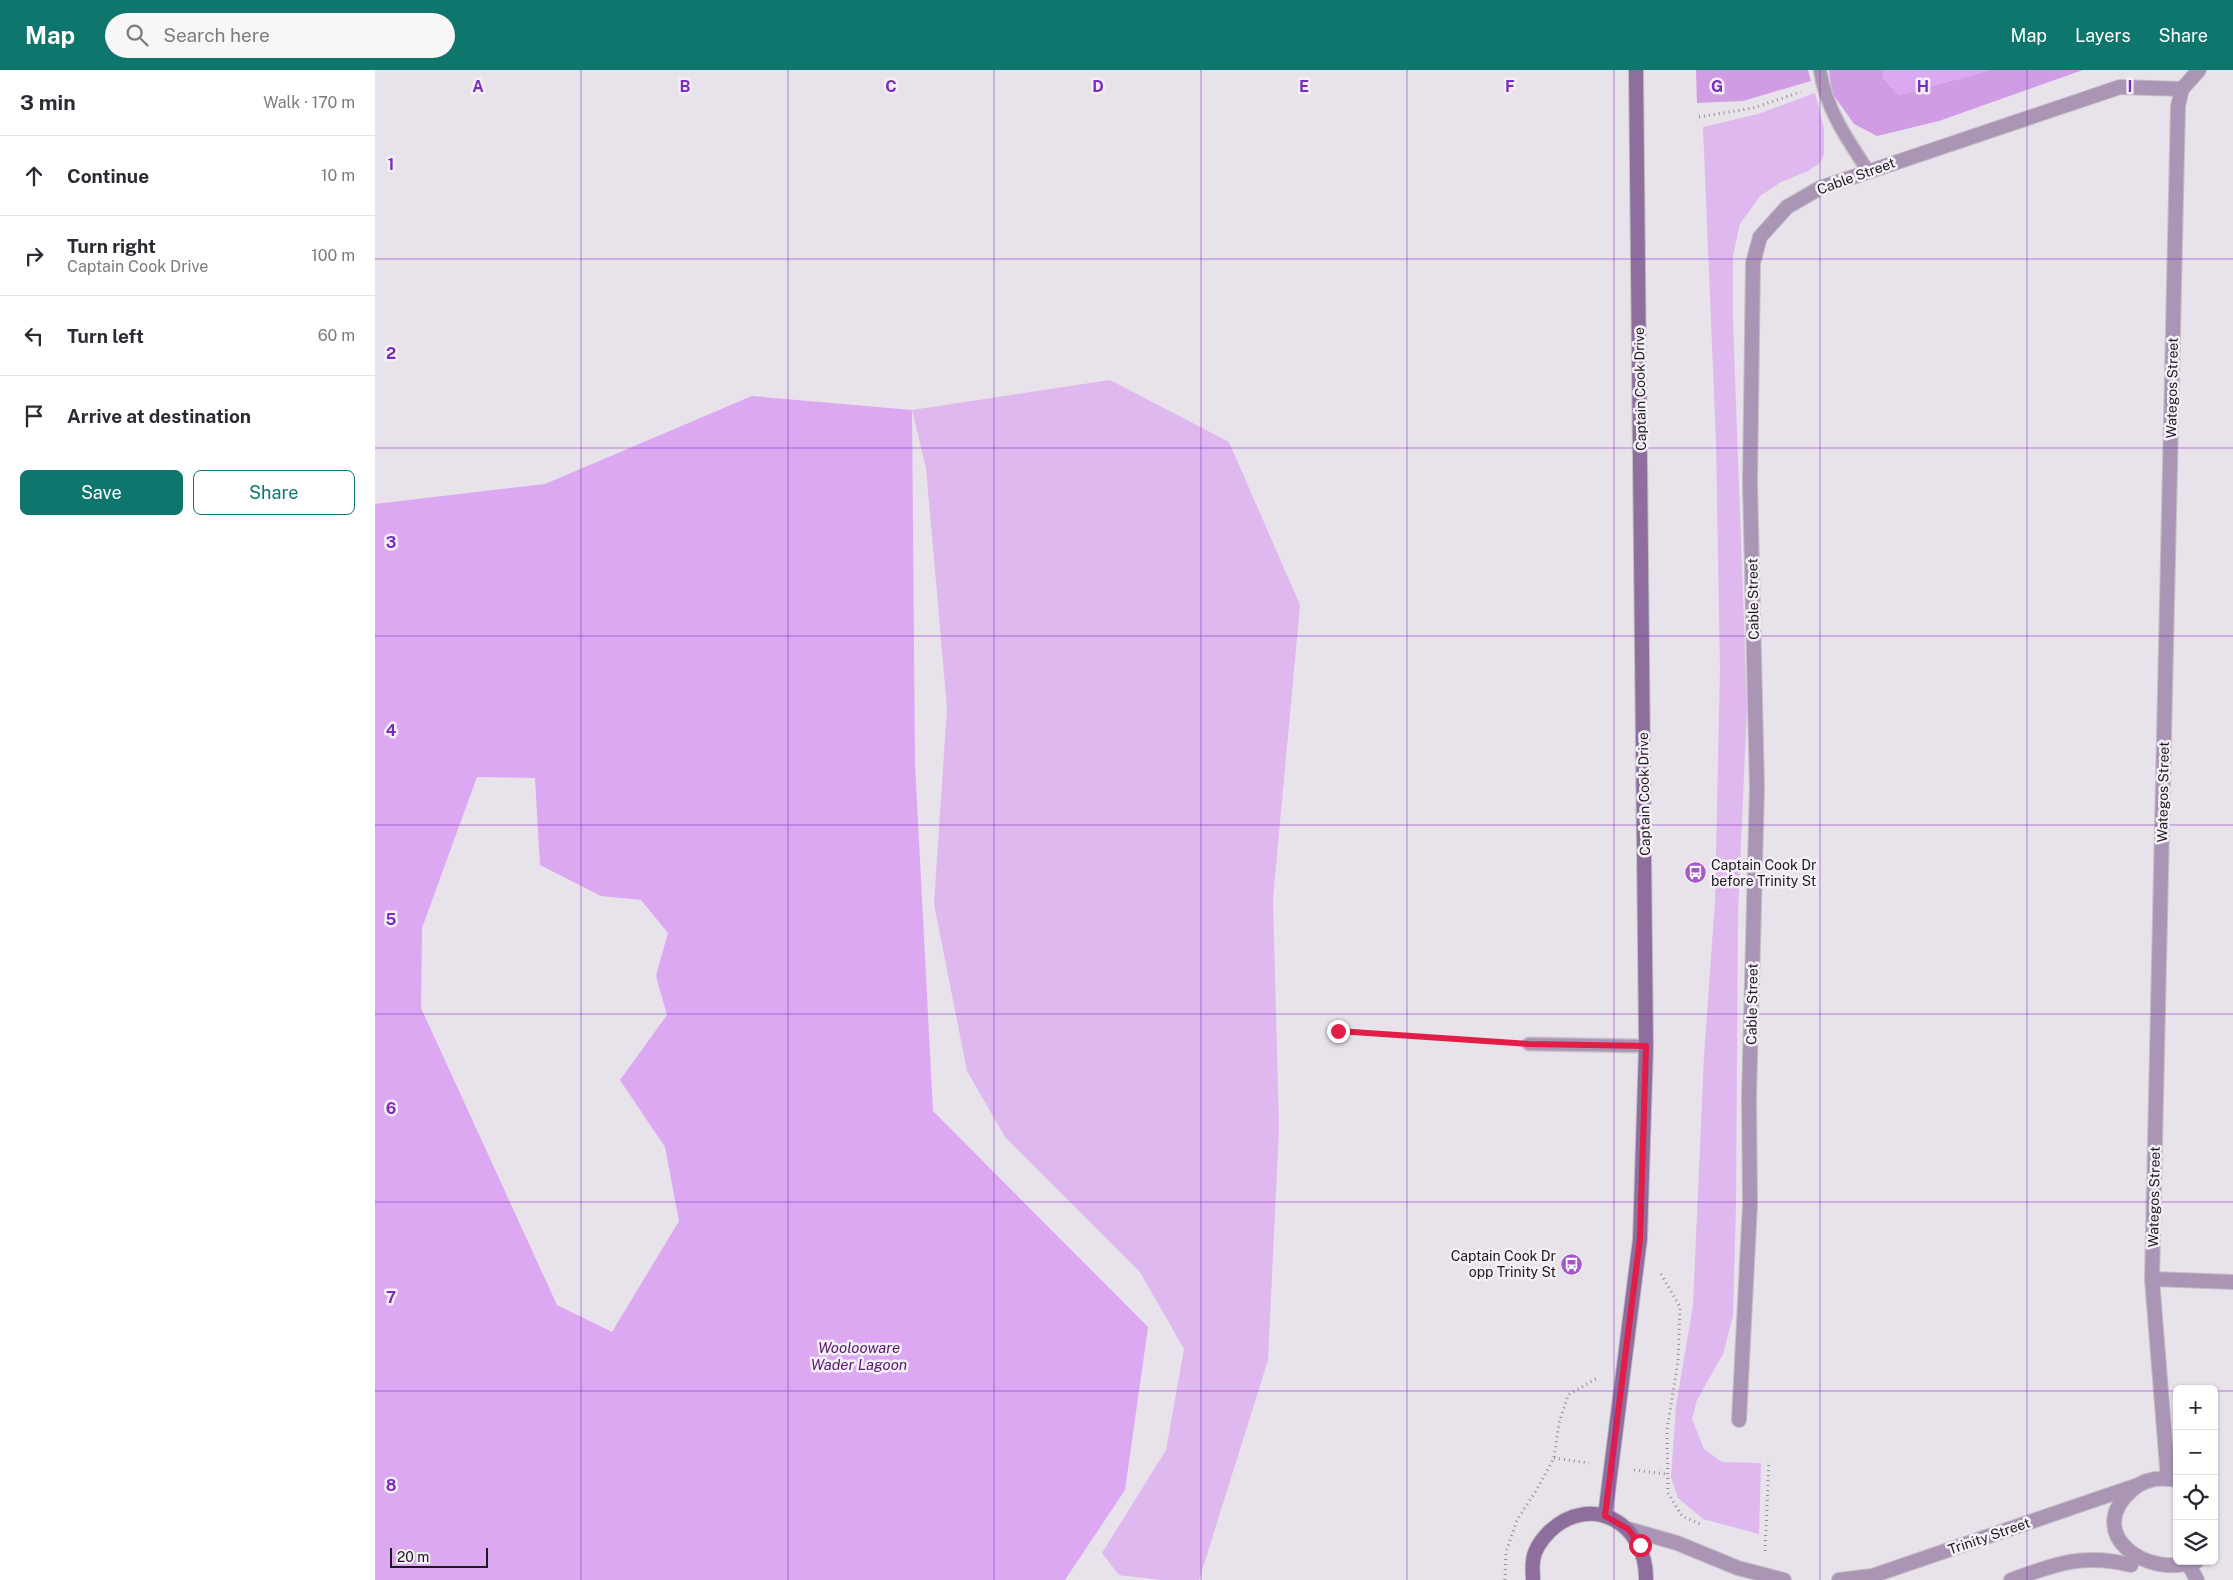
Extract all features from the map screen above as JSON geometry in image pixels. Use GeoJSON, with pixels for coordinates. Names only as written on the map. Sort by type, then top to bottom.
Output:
{"type":"FeatureCollection","features":[{"type":"Feature","properties":{"kind":"main road","name":"Captain Cook Drive"},"geometry":{"type":"LineString","coordinates":[[1605,1516],[1640,1239],[1646,1046],[1636,70]]}},
{"type":"Feature","properties":{"kind":"main road"},"geometry":{"type":"LineString","coordinates":[[1533,1580],[1533,1560],[1542,1538],[1559,1522],[1581,1514],[1605,1516],[1628,1529],[1640,1545],[1646,1564],[1646,1580]]}},
{"type":"Feature","properties":{"kind":"street"},"geometry":{"type":"LineString","coordinates":[[2182,89],[2199,70]]}},
{"type":"Feature","properties":{"kind":"street","name":"Cable Street"},"geometry":{"type":"LineString","coordinates":[[1739,1420],[1750,1204],[1749,1097],[1757,788],[1750,482],[1753,263],[1760,237],[1787,207],[1820,188],[1868,171],[2121,87],[2182,89]]}},
{"type":"Feature","properties":{"kind":"street","name":"Wategos Street"},"geometry":{"type":"LineString","coordinates":[[2172,1480],[2152,1279],[2178,106],[2182,89]]}},
{"type":"Feature","properties":{"kind":"street"},"geometry":{"type":"LineString","coordinates":[[2152,1279],[2233,1282]]}},
{"type":"Feature","properties":{"kind":"street","name":"Trinity Street"},"geometry":{"type":"LineString","coordinates":[[1839,1580],[1872,1576],[2152,1479],[2172,1480]]}},
{"type":"Feature","properties":{"kind":"street"},"geometry":{"type":"LineString","coordinates":[[2131,1565],[2118,1546],[2114,1524],[2117,1508],[2126,1495],[2138,1485]]}},
{"type":"Feature","properties":{"kind":"street"},"geometry":{"type":"LineString","coordinates":[[1628,1529],[1677,1543],[1738,1568],[1784,1580]]}},
{"type":"Feature","properties":{"kind":"street"},"geometry":{"type":"LineString","coordinates":[[2011,1580],[2061,1562],[2108,1559],[2131,1565],[2150,1574],[2171,1575],[2191,1565]]}},
{"type":"Feature","properties":{"kind":"street"},"geometry":{"type":"LineString","coordinates":[[2193,1565],[2197,1580]]}},
{"type":"Feature","properties":{"kind":"lane"},"geometry":{"type":"LineString","coordinates":[[1820,70],[1822,85],[1837,124],[1868,171]]}},
{"type":"Feature","properties":{"kind":"lane"},"geometry":{"type":"LineString","coordinates":[[1529,1044],[1646,1046]]}},
{"type":"Feature","properties":{"kind":"path"},"geometry":{"type":"LineString","coordinates":[[1699,116],[1753,108],[1822,85]]}},
{"type":"Feature","properties":{"kind":"path"},"geometry":{"type":"LineString","coordinates":[[1338,1031],[1529,1044]]}},
{"type":"Feature","properties":{"kind":"path"},"geometry":{"type":"LineString","coordinates":[[1680,1307],[1678,1361],[1667,1430],[1666,1474],[1668,1493],[1683,1516],[1707,1527]]}},
{"type":"Feature","properties":{"kind":"path"},"geometry":{"type":"LineString","coordinates":[[1505,1580],[1506,1552],[1511,1536],[1517,1520],[1554,1458],[1559,1423],[1568,1396],[1625,1360]]}},
{"type":"Feature","properties":{"kind":"path"},"geometry":{"type":"LineString","coordinates":[[1764,1574],[1769,1461]]}},
{"type":"Feature","properties":{"kind":"shaded area"},"geometry":{"type":"Polygon","coordinates":[[[1696,70],[1808,70],[1811,81],[1743,101],[1697,103],[1696,70]]]}},
{"type":"Feature","properties":{"kind":"shaded area"},"geometry":{"type":"Polygon","coordinates":[[[1829,70],[1883,70],[1883,78],[1899,95],[1990,70],[2083,70],[1939,121],[1877,136],[1854,124],[1832,93],[1829,70]]]}},
{"type":"Feature","properties":{"kind":"shaded area"},"geometry":{"type":"Polygon","coordinates":[[[1815,93],[1824,129],[1824,154],[1820,163],[1808,171],[1781,182],[1760,196],[1740,224],[1733,255],[1733,321],[1747,707],[1738,911],[1736,1203],[1733,1316],[1723,1354],[1697,1400],[1692,1419],[1704,1449],[1722,1462],[1761,1463],[1759,1534],[1703,1519],[1678,1498],[1671,1477],[1676,1406],[1693,1305],[1704,1057],[1715,901],[1720,669],[1716,442],[1703,127],[1758,114],[1815,93]]]}},
{"type":"Feature","properties":{"kind":"shaded area"},"geometry":{"type":"Polygon","coordinates":[[[1110,380],[1229,442],[1300,605],[1273,899],[1279,1128],[1268,1360],[1199,1580],[1162,1580],[1119,1575],[1102,1553],[1166,1450],[1184,1349],[1140,1272],[1005,1137],[967,1071],[934,904],[947,708],[926,468],[912,410],[1110,380]]]}},
{"type":"Feature","properties":{"kind":"water"},"geometry":{"type":"Polygon","coordinates":[[[1883,70],[1990,70],[1899,95],[1883,78],[1883,70]]]}},
{"type":"Feature","properties":{"kind":"water","name":"Woolooware Wader Lagoon"},"geometry":{"type":"Polygon","coordinates":[[[752,396],[912,410],[915,764],[933,1111],[1148,1327],[1125,1490],[1065,1580],[375,1580],[375,504],[545,484],[752,396]],[[477,777],[422,928],[421,1008],[557,1305],[612,1332],[679,1221],[665,1147],[620,1080],[667,1015],[656,976],[668,933],[641,900],[601,896],[540,865],[535,778],[477,777]]]}},
{"type":"Feature","properties":{"kind":"place","name":"Captain Cook Dr before Trinity St"},"geometry":{"type":"Point","coordinates":[1695,873]}},
{"type":"Feature","properties":{"kind":"place","name":"Captain Cook Dr opp Trinity St"},"geometry":{"type":"Point","coordinates":[1572,1264]}},
{"type":"Feature","properties":{"kind":"route"},"geometry":{"type":"LineString","coordinates":[[1338,1031],[1529,1044],[1646,1046],[1640,1239],[1605,1516],[1628,1529],[1640,1545]]}}]}
